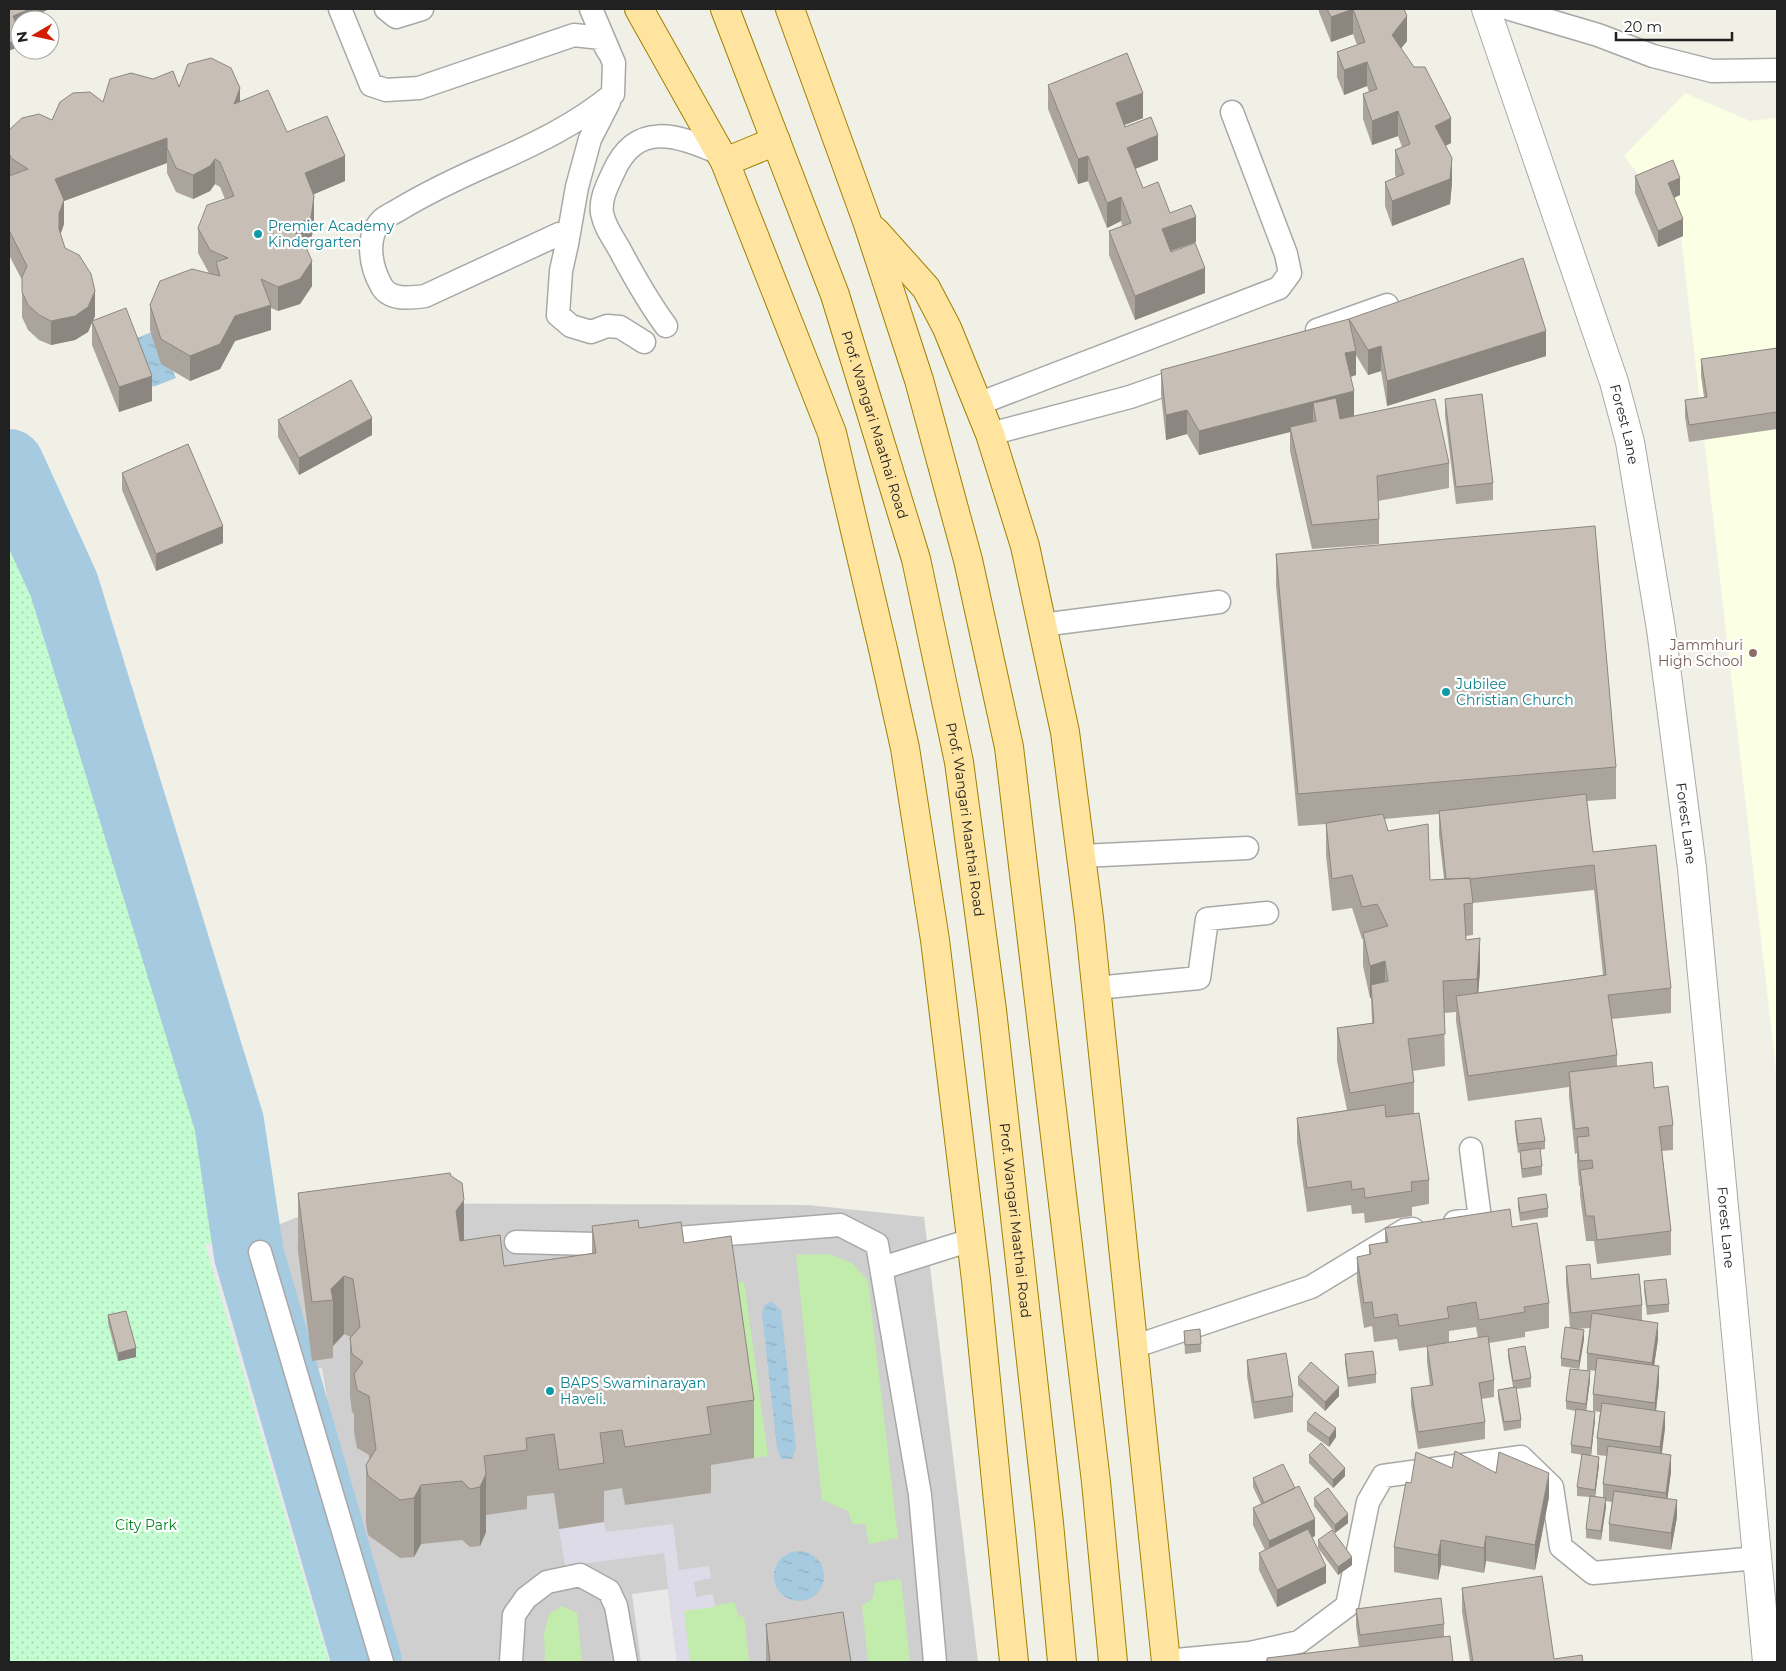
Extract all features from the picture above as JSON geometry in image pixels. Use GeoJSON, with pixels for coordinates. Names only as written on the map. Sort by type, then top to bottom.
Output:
{"type":"FeatureCollection","features":[{"type":"Feature","properties":{"kind":"main road"},"geometry":{"type":"LineString","coordinates":[[639,9],[722,157],[832,433],[883,649],[905,748],[935,940],[971,1240],[1014,1662]]}},
{"type":"Feature","properties":{"kind":"main road","name":"Prof. Wangari Maathai Road"},"geometry":{"type":"LineString","coordinates":[[725,9],[835,296],[916,559],[959,762],[988,981],[1049,1523],[1062,1662]]}},
{"type":"Feature","properties":{"kind":"main road"},"geometry":{"type":"LineString","coordinates":[[790,9],[868,224],[919,380],[968,560],[1009,747],[1096,1482],[1113,1662]]}},
{"type":"Feature","properties":{"kind":"main road"},"geometry":{"type":"LineString","coordinates":[[722,157],[776,140]]}},
{"type":"Feature","properties":{"kind":"main road"},"geometry":{"type":"LineString","coordinates":[[868,224],[926,288],[947,328],[990,434],[1025,546],[1042,625],[1064,732],[1082,856],[1166,1662]]}},
{"type":"Feature","properties":{"kind":"street","name":"Forest Lane"},"geometry":{"type":"LineString","coordinates":[[1486,9],[1614,382],[1630,442],[1661,629],[1692,868],[1767,1662]]}},
{"type":"Feature","properties":{"kind":"lane"},"geometry":{"type":"LineString","coordinates":[[340,9],[371,85],[386,90],[419,88],[574,35],[601,38],[614,63]]}},
{"type":"Feature","properties":{"kind":"lane"},"geometry":{"type":"LineString","coordinates":[[386,9],[396,17],[422,9]]}},
{"type":"Feature","properties":{"kind":"lane"},"geometry":{"type":"LineString","coordinates":[[591,9],[614,63],[614,94],[590,138],[577,187],[567,244],[560,271],[558,315],[571,326],[591,332],[607,326],[620,327],[644,342]]}},
{"type":"Feature","properties":{"kind":"lane"},"geometry":{"type":"LineString","coordinates":[[1510,9],[1598,35],[1654,56],[1712,71],[1777,70]]}},
{"type":"Feature","properties":{"kind":"lane"},"geometry":{"type":"LineString","coordinates":[[567,244],[559,234],[426,296],[402,298],[383,290],[376,276],[372,256],[372,238],[381,221],[458,176],[491,163],[562,129],[590,113],[614,94]]}},
{"type":"Feature","properties":{"kind":"lane"},"geometry":{"type":"LineString","coordinates":[[978,404],[1279,288],[1290,273],[1286,254],[1232,112]]}},
{"type":"Feature","properties":{"kind":"lane"},"geometry":{"type":"LineString","coordinates":[[666,326],[634,279],[608,230],[602,213],[602,198],[617,163],[626,150],[642,140],[659,135],[676,136],[722,157]]}},
{"type":"Feature","properties":{"kind":"lane"},"geometry":{"type":"LineString","coordinates":[[1296,338],[1387,305]]}},
{"type":"Feature","properties":{"kind":"lane"},"geometry":{"type":"LineString","coordinates":[[990,434],[1130,397],[1213,368]]}},
{"type":"Feature","properties":{"kind":"lane"},"geometry":{"type":"LineString","coordinates":[[1042,625],[1219,602]]}},
{"type":"Feature","properties":{"kind":"lane"},"geometry":{"type":"LineString","coordinates":[[1082,856],[1247,848]]}},
{"type":"Feature","properties":{"kind":"lane"},"geometry":{"type":"LineString","coordinates":[[1096,988],[1199,978],[1206,920],[1267,913]]}},
{"type":"Feature","properties":{"kind":"lane"},"geometry":{"type":"LineString","coordinates":[[1132,1347],[1311,1287],[1404,1230],[1480,1219],[1471,1149]]}},
{"type":"Feature","properties":{"kind":"lane"},"geometry":{"type":"LineString","coordinates":[[516,1242],[595,1244],[840,1225],[877,1244],[920,1495],[935,1662]]}},
{"type":"Feature","properties":{"kind":"lane"},"geometry":{"type":"LineString","coordinates":[[882,1268],[971,1240]]}},
{"type":"Feature","properties":{"kind":"lane"},"geometry":{"type":"LineString","coordinates":[[260,1252],[382,1662]]}},
{"type":"Feature","properties":{"kind":"lane"},"geometry":{"type":"LineString","coordinates":[[1166,1662],[1250,1653],[1299,1642],[1347,1606],[1368,1502],[1383,1476],[1522,1457],[1552,1487],[1561,1548],[1593,1573],[1757,1558]]}},
{"type":"Feature","properties":{"kind":"lane"},"geometry":{"type":"LineString","coordinates":[[512,1662],[514,1615],[526,1598],[548,1582],[580,1575],[609,1591],[616,1606],[626,1662]]}},
{"type":"Feature","properties":{"kind":"shaded area","name":"Jammhuri High School"},"geometry":{"type":"Polygon","coordinates":[[[1685,93],[1750,121],[1777,118],[1777,1079],[1680,227],[1624,156],[1685,93]]]}},
{"type":"Feature","properties":{"kind":"shaded area"},"geometry":{"type":"Polygon","coordinates":[[[332,1203],[808,1205],[924,1217],[978,1662],[334,1662],[273,1227],[332,1203]]]}},
{"type":"Feature","properties":{"kind":"shaded area"},"geometry":{"type":"Polygon","coordinates":[[[273,1227],[293,1371],[322,1368],[356,1566],[372,1577],[395,1662],[329,1662],[205,1244],[273,1227]]]}},
{"type":"Feature","properties":{"kind":"shaded area"},"geometry":{"type":"Polygon","coordinates":[[[604,1522],[606,1532],[673,1524],[679,1570],[709,1566],[711,1578],[694,1582],[696,1597],[713,1594],[715,1607],[684,1611],[690,1662],[677,1662],[664,1553],[565,1566],[559,1529],[604,1522]]]}},
{"type":"Feature","properties":{"kind":"shaded area"},"geometry":{"type":"Polygon","coordinates":[[[668,1589],[677,1662],[641,1662],[632,1594],[668,1589]]]}},
{"type":"Feature","properties":{"kind":"green space","name":"City Park"},"geometry":{"type":"Polygon","coordinates":[[[9,464],[64,585],[238,1239],[206,1245],[329,1662],[9,1662],[9,464]]]}},
{"type":"Feature","properties":{"kind":"green space"},"geometry":{"type":"Polygon","coordinates":[[[829,1254],[852,1263],[868,1281],[898,1538],[869,1544],[865,1524],[852,1524],[848,1511],[822,1500],[796,1255],[829,1254]]]}},
{"type":"Feature","properties":{"kind":"green space"},"geometry":{"type":"Polygon","coordinates":[[[744,1282],[768,1456],[754,1458],[730,1283],[744,1282]]]}},
{"type":"Feature","properties":{"kind":"green space"},"geometry":{"type":"Polygon","coordinates":[[[901,1579],[910,1662],[868,1662],[862,1606],[873,1598],[875,1583],[901,1579]]]}},
{"type":"Feature","properties":{"kind":"green space"},"geometry":{"type":"Polygon","coordinates":[[[734,1602],[739,1617],[744,1616],[749,1662],[690,1662],[684,1611],[734,1602]]]}},
{"type":"Feature","properties":{"kind":"green space"},"geometry":{"type":"Polygon","coordinates":[[[562,1606],[577,1613],[582,1662],[545,1662],[544,1634],[549,1614],[562,1606]]]}},
{"type":"Feature","properties":{"kind":"water"},"geometry":{"type":"Polygon","coordinates":[[[157,330],[176,378],[153,387],[134,339],[157,330]]]}},
{"type":"Feature","properties":{"kind":"water"},"geometry":{"type":"Polygon","coordinates":[[[771,1301],[781,1310],[796,1448],[792,1459],[781,1459],[777,1448],[762,1314],[764,1306],[771,1301]]]}},
{"type":"Feature","properties":{"kind":"water"},"geometry":{"type":"Polygon","coordinates":[[[794,1551],[804,1551],[817,1558],[824,1571],[824,1581],[817,1594],[804,1601],[794,1601],[785,1597],[778,1590],[774,1581],[774,1571],[778,1562],[785,1555],[794,1551]]]}},
{"type":"Feature","properties":{"kind":"building"},"geometry":{"type":"Polygon","coordinates":[[[9,9],[30,9],[10,10],[9,43],[9,9]]]}},
{"type":"Feature","properties":{"kind":"building"},"geometry":{"type":"Polygon","coordinates":[[[1327,9],[1353,9],[1331,17],[1327,9]]]}},
{"type":"Feature","properties":{"kind":"building"},"geometry":{"type":"Polygon","coordinates":[[[1353,9],[1404,9],[1407,16],[1392,35],[1414,67],[1425,67],[1451,118],[1435,126],[1452,158],[1450,179],[1392,201],[1385,182],[1404,174],[1395,150],[1410,144],[1398,111],[1372,121],[1363,94],[1377,89],[1367,62],[1344,70],[1337,52],[1365,42],[1353,9]]]}},
{"type":"Feature","properties":{"kind":"building"},"geometry":{"type":"Polygon","coordinates":[[[1127,53],[1143,93],[1116,103],[1125,127],[1151,117],[1158,135],[1127,148],[1143,188],[1158,182],[1170,213],[1191,205],[1196,217],[1162,229],[1171,252],[1195,243],[1205,268],[1135,296],[1109,231],[1131,223],[1121,197],[1107,203],[1088,156],[1078,159],[1048,85],[1127,53]]]}},
{"type":"Feature","properties":{"kind":"building","name":"Premier Academy Kindergarten"},"geometry":{"type":"Polygon","coordinates":[[[211,58],[231,68],[240,88],[234,104],[268,90],[287,132],[327,116],[345,156],[305,173],[314,196],[311,218],[285,228],[301,236],[312,261],[300,279],[278,287],[261,279],[271,305],[235,316],[220,344],[190,356],[161,339],[150,305],[160,281],[192,269],[220,276],[216,262],[228,258],[210,250],[198,228],[207,205],[234,196],[220,162],[215,159],[210,166],[193,175],[176,168],[167,148],[167,138],[55,179],[64,200],[59,214],[59,229],[65,248],[79,255],[91,274],[95,291],[88,307],[75,316],[51,321],[39,315],[28,305],[22,292],[22,277],[27,266],[9,231],[9,176],[28,169],[11,158],[9,153],[9,130],[22,118],[39,114],[52,120],[60,102],[73,93],[90,92],[103,102],[110,79],[131,73],[153,79],[173,71],[179,87],[188,64],[211,58]]]}},
{"type":"Feature","properties":{"kind":"building"},"geometry":{"type":"Polygon","coordinates":[[[1673,160],[1680,178],[1668,183],[1683,219],[1658,231],[1635,176],[1673,160]]]}},
{"type":"Feature","properties":{"kind":"building"},"geometry":{"type":"Polygon","coordinates":[[[1523,258],[1546,331],[1387,381],[1381,346],[1368,350],[1349,319],[1523,258]]]}},
{"type":"Feature","properties":{"kind":"building"},"geometry":{"type":"Polygon","coordinates":[[[126,308],[152,376],[119,387],[92,321],[126,308]]]}},
{"type":"Feature","properties":{"kind":"building"},"geometry":{"type":"Polygon","coordinates":[[[1349,319],[1356,351],[1345,353],[1354,391],[1199,431],[1187,410],[1166,415],[1161,370],[1349,319]]]}},
{"type":"Feature","properties":{"kind":"building"},"geometry":{"type":"Polygon","coordinates":[[[1777,348],[1777,412],[1689,425],[1685,400],[1707,397],[1701,359],[1777,348]]]}},
{"type":"Feature","properties":{"kind":"building"},"geometry":{"type":"Polygon","coordinates":[[[351,380],[372,418],[299,458],[278,420],[351,380]]]}},
{"type":"Feature","properties":{"kind":"building"},"geometry":{"type":"Polygon","coordinates":[[[1482,394],[1493,483],[1456,487],[1445,399],[1482,394]]]}},
{"type":"Feature","properties":{"kind":"building"},"geometry":{"type":"Polygon","coordinates":[[[1336,398],[1340,419],[1435,399],[1449,463],[1377,476],[1379,519],[1312,525],[1290,427],[1316,421],[1313,403],[1336,398]]]}},
{"type":"Feature","properties":{"kind":"building"},"geometry":{"type":"Polygon","coordinates":[[[188,444],[223,526],[156,554],[122,473],[188,444]]]}},
{"type":"Feature","properties":{"kind":"building","name":"Jubilee Christian Church"},"geometry":{"type":"Polygon","coordinates":[[[1595,526],[1616,767],[1298,794],[1276,554],[1595,526]]]}},
{"type":"Feature","properties":{"kind":"building"},"geometry":{"type":"Polygon","coordinates":[[[1586,794],[1593,852],[1656,845],[1671,988],[1608,995],[1617,1055],[1468,1076],[1456,996],[1606,975],[1594,865],[1470,879],[1446,879],[1439,811],[1586,794]]]}},
{"type":"Feature","properties":{"kind":"building"},"geometry":{"type":"Polygon","coordinates":[[[1383,814],[1388,831],[1428,824],[1430,880],[1470,878],[1473,903],[1464,904],[1466,940],[1480,938],[1477,979],[1443,981],[1445,1034],[1408,1039],[1414,1082],[1350,1093],[1337,1028],[1374,1023],[1371,985],[1388,981],[1385,961],[1370,966],[1363,933],[1388,926],[1377,904],[1362,907],[1352,875],[1332,879],[1326,823],[1383,814]]]}},
{"type":"Feature","properties":{"kind":"building"},"geometry":{"type":"Polygon","coordinates":[[[1652,1062],[1654,1088],[1668,1086],[1673,1125],[1659,1127],[1671,1231],[1597,1240],[1594,1216],[1586,1216],[1580,1170],[1593,1168],[1592,1160],[1579,1161],[1577,1137],[1589,1136],[1588,1127],[1575,1129],[1569,1072],[1652,1062]]]}},
{"type":"Feature","properties":{"kind":"building"},"geometry":{"type":"Polygon","coordinates":[[[1385,1105],[1386,1117],[1419,1113],[1429,1180],[1411,1182],[1412,1191],[1365,1198],[1364,1188],[1352,1190],[1351,1181],[1307,1188],[1297,1118],[1385,1105]]]}},
{"type":"Feature","properties":{"kind":"building"},"geometry":{"type":"Polygon","coordinates":[[[1541,1118],[1545,1141],[1518,1144],[1515,1121],[1541,1118]]]}},
{"type":"Feature","properties":{"kind":"building"},"geometry":{"type":"Polygon","coordinates":[[[1540,1148],[1542,1166],[1522,1169],[1520,1151],[1540,1148]]]}},
{"type":"Feature","properties":{"kind":"building","name":"BAPS Swaminarayan Haveli."},"geometry":{"type":"Polygon","coordinates":[[[450,1173],[451,1176],[462,1183],[464,1200],[456,1211],[460,1241],[500,1235],[504,1266],[596,1253],[592,1226],[638,1220],[639,1228],[681,1222],[684,1243],[731,1236],[754,1400],[707,1407],[711,1434],[625,1447],[622,1430],[600,1433],[604,1463],[559,1470],[554,1434],[526,1438],[527,1450],[484,1456],[486,1474],[480,1487],[470,1489],[462,1481],[421,1485],[414,1498],[400,1500],[368,1476],[366,1465],[376,1449],[369,1396],[357,1390],[354,1374],[363,1362],[352,1354],[350,1338],[360,1327],[353,1279],[344,1276],[331,1289],[333,1300],[312,1302],[298,1193],[450,1173]]]}},
{"type":"Feature","properties":{"kind":"building"},"geometry":{"type":"Polygon","coordinates":[[[1546,1194],[1548,1208],[1520,1213],[1518,1198],[1546,1194]]]}},
{"type":"Feature","properties":{"kind":"building"},"geometry":{"type":"Polygon","coordinates":[[[1510,1209],[1512,1227],[1537,1223],[1549,1303],[1524,1307],[1525,1312],[1479,1320],[1476,1302],[1447,1307],[1449,1318],[1399,1326],[1397,1314],[1374,1318],[1372,1302],[1364,1303],[1357,1257],[1371,1254],[1369,1245],[1388,1242],[1385,1228],[1510,1209]]]}},
{"type":"Feature","properties":{"kind":"building"},"geometry":{"type":"Polygon","coordinates":[[[1590,1264],[1591,1279],[1639,1274],[1642,1305],[1571,1313],[1566,1266],[1590,1264]]]}},
{"type":"Feature","properties":{"kind":"building"},"geometry":{"type":"Polygon","coordinates":[[[1666,1279],[1669,1304],[1647,1306],[1644,1281],[1666,1279]]]}},
{"type":"Feature","properties":{"kind":"building"},"geometry":{"type":"Polygon","coordinates":[[[126,1311],[136,1348],[118,1353],[108,1315],[126,1311]]]}},
{"type":"Feature","properties":{"kind":"building"},"geometry":{"type":"Polygon","coordinates":[[[1592,1313],[1658,1323],[1652,1363],[1587,1353],[1592,1313]]]}},
{"type":"Feature","properties":{"kind":"building"},"geometry":{"type":"Polygon","coordinates":[[[1565,1327],[1584,1330],[1579,1361],[1561,1358],[1565,1327]]]}},
{"type":"Feature","properties":{"kind":"building"},"geometry":{"type":"Polygon","coordinates":[[[1200,1329],[1201,1344],[1185,1345],[1184,1331],[1200,1329]]]}},
{"type":"Feature","properties":{"kind":"building"},"geometry":{"type":"Polygon","coordinates":[[[1488,1336],[1494,1380],[1479,1383],[1485,1422],[1418,1432],[1411,1388],[1433,1385],[1427,1346],[1488,1336]]]}},
{"type":"Feature","properties":{"kind":"building"},"geometry":{"type":"Polygon","coordinates":[[[1525,1346],[1531,1378],[1513,1381],[1508,1349],[1525,1346]]]}},
{"type":"Feature","properties":{"kind":"building"},"geometry":{"type":"Polygon","coordinates":[[[1373,1351],[1376,1374],[1348,1378],[1345,1354],[1373,1351]]]}},
{"type":"Feature","properties":{"kind":"building"},"geometry":{"type":"Polygon","coordinates":[[[1286,1353],[1293,1396],[1254,1402],[1247,1360],[1286,1353]]]}},
{"type":"Feature","properties":{"kind":"building"},"geometry":{"type":"Polygon","coordinates":[[[1597,1358],[1659,1366],[1655,1403],[1593,1394],[1597,1358]]]}},
{"type":"Feature","properties":{"kind":"building"},"geometry":{"type":"Polygon","coordinates":[[[1311,1362],[1339,1387],[1325,1402],[1298,1377],[1311,1362]]]}},
{"type":"Feature","properties":{"kind":"building"},"geometry":{"type":"Polygon","coordinates":[[[1570,1369],[1590,1371],[1586,1404],[1566,1401],[1570,1369]]]}},
{"type":"Feature","properties":{"kind":"building"},"geometry":{"type":"Polygon","coordinates":[[[1516,1387],[1521,1420],[1504,1422],[1498,1390],[1516,1387]]]}},
{"type":"Feature","properties":{"kind":"building"},"geometry":{"type":"Polygon","coordinates":[[[1602,1403],[1665,1412],[1660,1447],[1597,1438],[1602,1403]]]}},
{"type":"Feature","properties":{"kind":"building"},"geometry":{"type":"Polygon","coordinates":[[[1576,1409],[1595,1412],[1591,1448],[1571,1445],[1576,1409]]]}},
{"type":"Feature","properties":{"kind":"building"},"geometry":{"type":"Polygon","coordinates":[[[1315,1412],[1336,1428],[1329,1438],[1307,1422],[1315,1412]]]}},
{"type":"Feature","properties":{"kind":"building"},"geometry":{"type":"Polygon","coordinates":[[[1321,1443],[1345,1468],[1333,1480],[1309,1455],[1321,1443]]]}},
{"type":"Feature","properties":{"kind":"building"},"geometry":{"type":"Polygon","coordinates":[[[1608,1446],[1671,1455],[1666,1493],[1603,1484],[1608,1446]]]}},
{"type":"Feature","properties":{"kind":"building"},"geometry":{"type":"Polygon","coordinates":[[[1455,1451],[1496,1473],[1499,1452],[1549,1473],[1535,1545],[1486,1536],[1484,1548],[1441,1540],[1438,1555],[1394,1547],[1406,1482],[1411,1483],[1416,1452],[1452,1468],[1455,1451]]]}},
{"type":"Feature","properties":{"kind":"building"},"geometry":{"type":"Polygon","coordinates":[[[1582,1454],[1599,1457],[1595,1490],[1577,1487],[1582,1454]]]}},
{"type":"Feature","properties":{"kind":"building"},"geometry":{"type":"Polygon","coordinates":[[[1283,1464],[1295,1488],[1264,1503],[1253,1478],[1283,1464]]]}},
{"type":"Feature","properties":{"kind":"building"},"geometry":{"type":"Polygon","coordinates":[[[1299,1486],[1315,1519],[1269,1541],[1253,1508],[1299,1486]]]}},
{"type":"Feature","properties":{"kind":"building"},"geometry":{"type":"Polygon","coordinates":[[[1328,1488],[1348,1514],[1335,1525],[1314,1498],[1328,1488]]]}},
{"type":"Feature","properties":{"kind":"building"},"geometry":{"type":"Polygon","coordinates":[[[1614,1491],[1677,1500],[1671,1533],[1609,1524],[1614,1491]]]}},
{"type":"Feature","properties":{"kind":"building"},"geometry":{"type":"Polygon","coordinates":[[[1590,1496],[1606,1498],[1601,1531],[1586,1529],[1590,1496]]]}},
{"type":"Feature","properties":{"kind":"building"},"geometry":{"type":"Polygon","coordinates":[[[1308,1529],[1326,1566],[1277,1590],[1259,1553],[1308,1529]]]}},
{"type":"Feature","properties":{"kind":"building"},"geometry":{"type":"Polygon","coordinates":[[[1332,1530],[1352,1557],[1338,1567],[1318,1540],[1332,1530]]]}},
{"type":"Feature","properties":{"kind":"building"},"geometry":{"type":"Polygon","coordinates":[[[1542,1576],[1554,1659],[1582,1655],[1583,1662],[1473,1662],[1462,1588],[1542,1576]]]}},
{"type":"Feature","properties":{"kind":"building"},"geometry":{"type":"Polygon","coordinates":[[[1441,1598],[1444,1624],[1360,1635],[1356,1609],[1441,1598]]]}},
{"type":"Feature","properties":{"kind":"building"},"geometry":{"type":"Polygon","coordinates":[[[843,1612],[851,1662],[770,1662],[766,1624],[843,1612]]]}},
{"type":"Feature","properties":{"kind":"building"},"geometry":{"type":"Polygon","coordinates":[[[1450,1636],[1453,1662],[1267,1662],[1267,1658],[1450,1636]]]}},
{"type":"Feature","properties":{"kind":"waterway"},"geometry":{"type":"LineString","coordinates":[[9,464],[64,585],[229,1122],[249,1255],[367,1662]]}},
{"type":"Feature","properties":{"kind":"place","name":"Premier Academy Kindergarten"},"geometry":{"type":"Point","coordinates":[258,234]}},
{"type":"Feature","properties":{"kind":"place","name":"Jammhuri High School"},"geometry":{"type":"Point","coordinates":[1753,653]}},
{"type":"Feature","properties":{"kind":"place","name":"Jubilee Christian Church"},"geometry":{"type":"Point","coordinates":[1446,692]}},
{"type":"Feature","properties":{"kind":"place","name":"BAPS Swaminarayan Haveli."},"geometry":{"type":"Point","coordinates":[550,1391]}}]}
